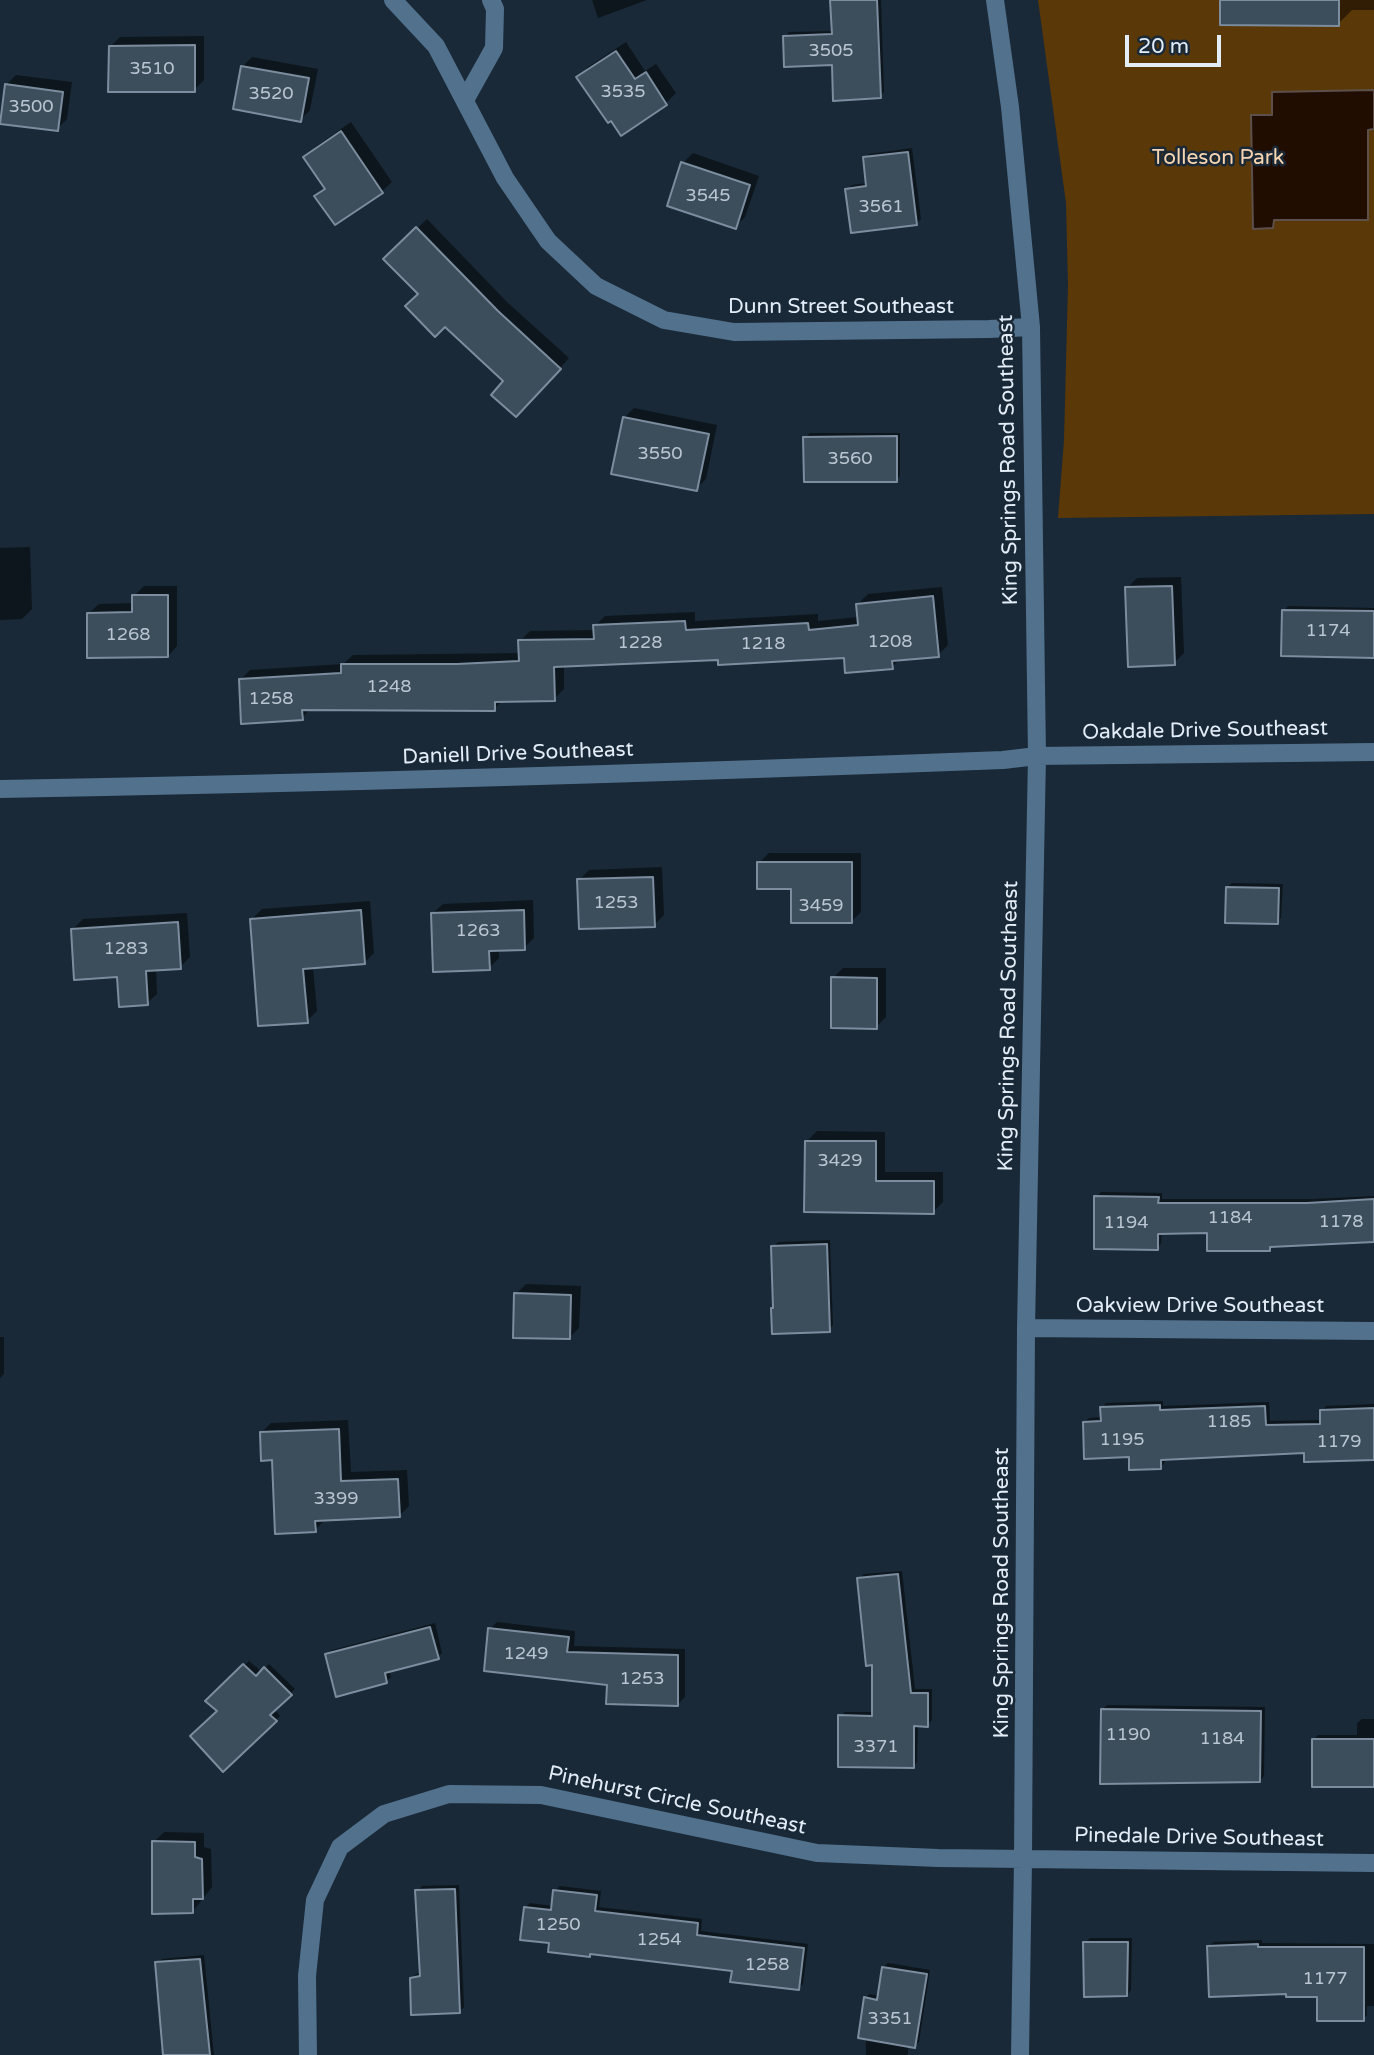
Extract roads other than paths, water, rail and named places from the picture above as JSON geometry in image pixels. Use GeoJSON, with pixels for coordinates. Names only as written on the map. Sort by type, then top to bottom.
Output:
{"type":"FeatureCollection","features":[{"type":"Feature","properties":{"kind":"street","name":"Dunn Street Southeast"},"geometry":{"type":"LineString","coordinates":[[393,0],[436,46],[505,178],[548,241],[596,286],[664,320],[734,332],[1031,327]]}},
{"type":"Feature","properties":{"kind":"street"},"geometry":{"type":"LineString","coordinates":[[465,100],[494,48],[495,9],[491,0]]}},
{"type":"Feature","properties":{"kind":"street","name":"King Springs Road Southeast"},"geometry":{"type":"LineString","coordinates":[[995,0],[1010,107],[1031,327],[1037,756],[1026,1328],[1020,2055]]}},
{"type":"Feature","properties":{"kind":"street","name":"Oakdale Drive Southeast"},"geometry":{"type":"LineString","coordinates":[[1037,756],[1374,752]]}},
{"type":"Feature","properties":{"kind":"street","name":"Daniell Drive Southeast"},"geometry":{"type":"LineString","coordinates":[[0,789],[216,786],[686,772],[1003,760],[1037,756]]}},
{"type":"Feature","properties":{"kind":"street","name":"Oakview Drive Southeast"},"geometry":{"type":"LineString","coordinates":[[1026,1328],[1374,1331]]}},
{"type":"Feature","properties":{"kind":"street","name":"Pinehurst Circle Southeast"},"geometry":{"type":"LineString","coordinates":[[308,2055],[307,1976],[315,1900],[340,1847],[384,1814],[449,1794],[541,1795],[817,1853],[1023,1859]]}},
{"type":"Feature","properties":{"kind":"street","name":"Pinedale Drive Southeast"},"geometry":{"type":"LineString","coordinates":[[1023,1859],[1374,1863]]}},
{"type":"Feature","properties":{"kind":"park label","name":"Tolleson Park"},"geometry":{"type":"Point","coordinates":[1218,158]}}]}
